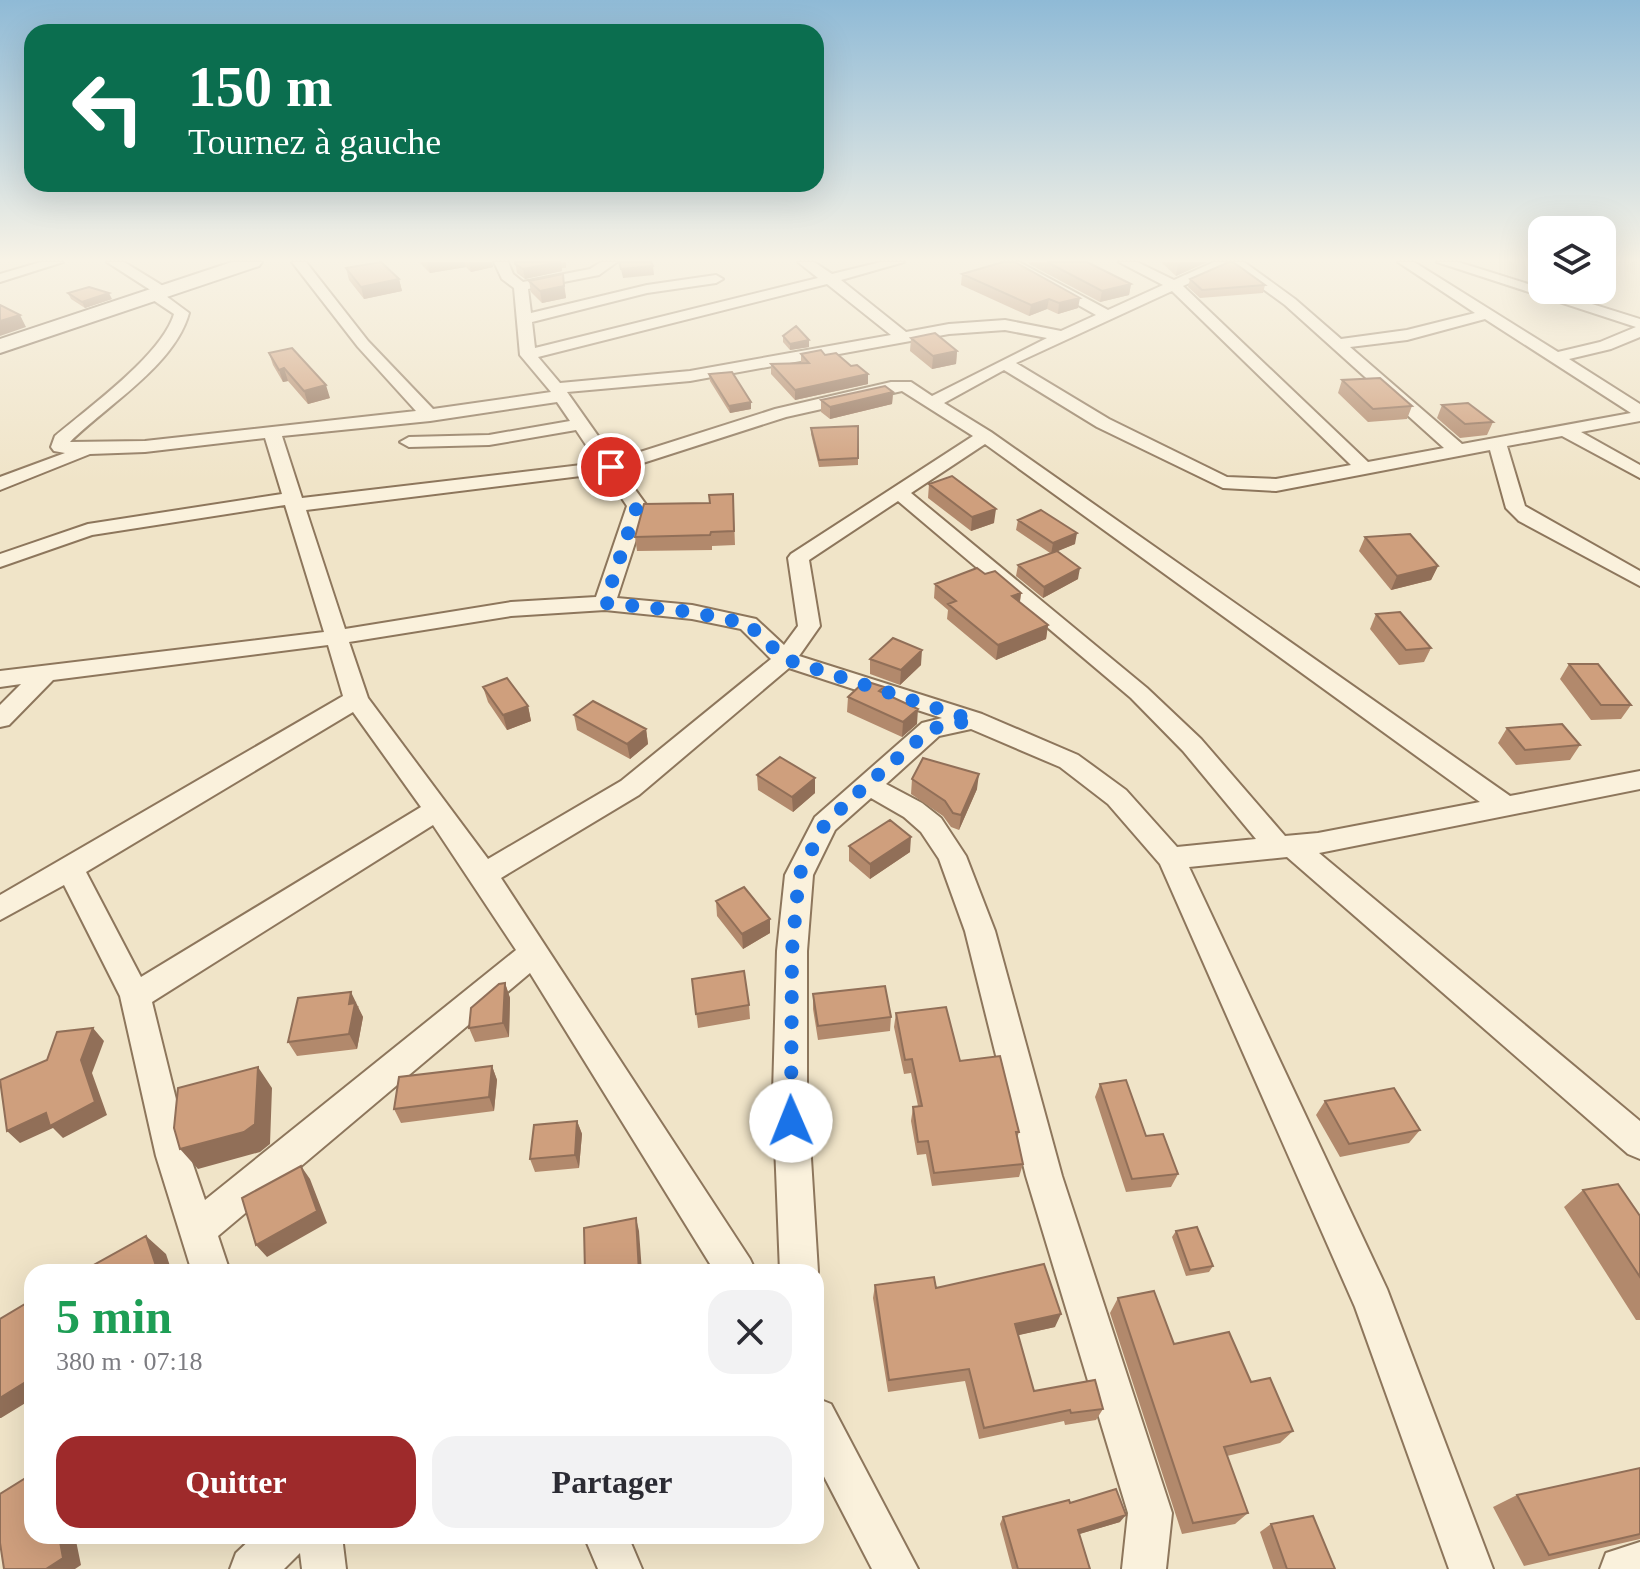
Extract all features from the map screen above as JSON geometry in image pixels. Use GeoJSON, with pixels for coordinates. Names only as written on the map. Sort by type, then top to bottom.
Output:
{"type":"FeatureCollection","features":[{"type":"Feature","properties":{"kind":"main road"},"geometry":{"type":"LineString","coordinates":[[0,346],[33,335]]}},
{"type":"Feature","properties":{"kind":"street"},"geometry":{"type":"LineString","coordinates":[[174,335],[150,361],[61,440],[60,447],[91,449],[430,416],[559,392],[690,376],[908,335]]}},
{"type":"Feature","properties":{"kind":"street"},"geometry":{"type":"LineString","coordinates":[[356,335],[430,416]]}},
{"type":"Feature","properties":{"kind":"street"},"geometry":{"type":"LineString","coordinates":[[527,335],[528,355],[559,392],[637,506],[605,603]]}},
{"type":"Feature","properties":{"kind":"street"},"geometry":{"type":"LineString","coordinates":[[528,355],[610,335]]}},
{"type":"Feature","properties":{"kind":"street"},"geometry":{"type":"LineString","coordinates":[[1057,335],[1061,336]]}},
{"type":"Feature","properties":{"kind":"street"},"geometry":{"type":"LineString","coordinates":[[1226,335],[1365,469]]}},
{"type":"Feature","properties":{"kind":"street"},"geometry":{"type":"LineString","coordinates":[[1328,335],[1460,452]]}},
{"type":"Feature","properties":{"kind":"street"},"geometry":{"type":"LineString","coordinates":[[1338,344],[1405,335]]}},
{"type":"Feature","properties":{"kind":"street"},"geometry":{"type":"LineString","coordinates":[[1522,335],[1640,413]]}},
{"type":"Feature","properties":{"kind":"street"},"geometry":{"type":"LineString","coordinates":[[1557,357],[1605,346],[1630,335]]}},
{"type":"Feature","properties":{"kind":"street"},"geometry":{"type":"LineString","coordinates":[[933,402],[1061,336]]}},
{"type":"Feature","properties":{"kind":"street"},"geometry":{"type":"LineString","coordinates":[[1004,363],[1103,423],[1223,482],[1276,485],[1567,432],[1640,413]]}},
{"type":"Feature","properties":{"kind":"street"},"geometry":{"type":"LineString","coordinates":[[0,561],[88,530],[295,502],[611,467],[781,413],[891,387],[912,389],[985,436],[1505,806]]}},
{"type":"Feature","properties":{"kind":"street"},"geometry":{"type":"LineString","coordinates":[[409,442],[489,440],[580,424]]}},
{"type":"Feature","properties":{"kind":"street"},"geometry":{"type":"LineString","coordinates":[[272,432],[356,699],[484,875],[732,1264]]}},
{"type":"Feature","properties":{"kind":"street"},"geometry":{"type":"LineString","coordinates":[[1567,432],[1640,472]]}},
{"type":"Feature","properties":{"kind":"street"},"geometry":{"type":"LineString","coordinates":[[484,875],[630,788],[785,659],[809,626],[798,558],[985,436]]}},
{"type":"Feature","properties":{"kind":"street"},"geometry":{"type":"LineString","coordinates":[[1498,445],[1516,508],[1526,517],[1640,580]]}},
{"type":"Feature","properties":{"kind":"street"},"geometry":{"type":"LineString","coordinates":[[0,484],[91,449]]}},
{"type":"Feature","properties":{"kind":"street"},"geometry":{"type":"LineString","coordinates":[[900,493],[1139,693],[1192,745],[1287,848],[1640,1143]]}},
{"type":"Feature","properties":{"kind":"street"},"geometry":{"type":"LineString","coordinates":[[0,679],[336,637],[511,609],[605,603],[692,612],[748,624],[785,659],[973,720],[1069,761],[1117,797],[1171,858],[1373,1303],[1471,1569]]}},
{"type":"Feature","properties":{"kind":"street"},"geometry":{"type":"LineString","coordinates":[[0,719],[45,674]]}},
{"type":"Feature","properties":{"kind":"street"},"geometry":{"type":"LineString","coordinates":[[0,909],[356,699]]}},
{"type":"Feature","properties":{"kind":"street"},"geometry":{"type":"LineString","coordinates":[[799,1264],[790,1093],[792,951],[799,875],[825,824],[864,787],[931,729],[973,720]]}},
{"type":"Feature","properties":{"kind":"street"},"geometry":{"type":"LineString","coordinates":[[1171,858],[1287,848],[1640,780]]}},
{"type":"Feature","properties":{"kind":"street"},"geometry":{"type":"LineString","coordinates":[[864,787],[883,792],[931,825],[952,856],[980,931],[1044,1176],[1150,1513],[1144,1569]]}},
{"type":"Feature","properties":{"kind":"street"},"geometry":{"type":"LineString","coordinates":[[135,996],[437,810]]}},
{"type":"Feature","properties":{"kind":"street"},"geometry":{"type":"LineString","coordinates":[[70,868],[135,996],[173,1156],[208,1264]]}},
{"type":"Feature","properties":{"kind":"street"},"geometry":{"type":"LineString","coordinates":[[197,1230],[533,953]]}},
{"type":"Feature","properties":{"kind":"street"},"geometry":{"type":"LineString","coordinates":[[824,1434],[896,1569]]}},
{"type":"Feature","properties":{"kind":"street"},"geometry":{"type":"LineString","coordinates":[[252,1569],[278,1544]]}},
{"type":"Feature","properties":{"kind":"street"},"geometry":{"type":"LineString","coordinates":[[321,1544],[324,1569]]}},
{"type":"Feature","properties":{"kind":"street"},"geometry":{"type":"LineString","coordinates":[[609,1544],[620,1569]]}},
{"type":"Feature","properties":{"kind":"street"},"geometry":{"type":"LineString","coordinates":[[1622,1569],[1640,1564]]}},
{"type":"Feature","properties":{"kind":"building"},"geometry":{"type":"Polygon","coordinates":[[[805,335],[809,340],[790,344],[783,336],[805,335]]]}},
{"type":"Feature","properties":{"kind":"building"},"geometry":{"type":"Polygon","coordinates":[[[938,335],[957,351],[933,356],[911,338],[938,335]]]}},
{"type":"Feature","properties":{"kind":"building"},"geometry":{"type":"Polygon","coordinates":[[[292,348],[326,385],[304,391],[284,368],[279,370],[269,353],[292,348]]]}},
{"type":"Feature","properties":{"kind":"building"},"geometry":{"type":"Polygon","coordinates":[[[821,350],[825,355],[836,353],[851,366],[857,365],[868,374],[795,390],[771,364],[809,363],[801,354],[821,350]]]}},
{"type":"Feature","properties":{"kind":"building"},"geometry":{"type":"Polygon","coordinates":[[[732,372],[751,402],[729,406],[709,374],[732,372]]]}},
{"type":"Feature","properties":{"kind":"building"},"geometry":{"type":"Polygon","coordinates":[[[1380,378],[1412,406],[1373,409],[1342,380],[1380,378]]]}},
{"type":"Feature","properties":{"kind":"building"},"geometry":{"type":"Polygon","coordinates":[[[885,386],[893,392],[830,407],[821,400],[885,386]]]}},
{"type":"Feature","properties":{"kind":"building"},"geometry":{"type":"Polygon","coordinates":[[[1468,403],[1493,422],[1465,424],[1442,405],[1468,403]]]}},
{"type":"Feature","properties":{"kind":"building"},"geometry":{"type":"Polygon","coordinates":[[[858,426],[858,458],[819,460],[811,428],[858,426]]]}},
{"type":"Feature","properties":{"kind":"building"},"geometry":{"type":"Polygon","coordinates":[[[952,476],[996,509],[972,517],[929,484],[952,476]]]}},
{"type":"Feature","properties":{"kind":"building"},"geometry":{"type":"Polygon","coordinates":[[[733,494],[734,531],[711,532],[710,535],[635,537],[644,504],[710,503],[709,495],[733,494]]]}},
{"type":"Feature","properties":{"kind":"building"},"geometry":{"type":"Polygon","coordinates":[[[1041,510],[1077,533],[1053,543],[1018,520],[1041,510]]]}},
{"type":"Feature","properties":{"kind":"building"},"geometry":{"type":"Polygon","coordinates":[[[1410,534],[1438,566],[1397,576],[1365,537],[1410,534]]]}},
{"type":"Feature","properties":{"kind":"building"},"geometry":{"type":"Polygon","coordinates":[[[1057,551],[1080,568],[1044,587],[1018,565],[1057,551]]]}},
{"type":"Feature","properties":{"kind":"building"},"geometry":{"type":"Polygon","coordinates":[[[977,568],[985,574],[995,571],[1021,593],[1012,596],[1048,625],[998,645],[948,604],[956,601],[935,584],[977,568]]]}},
{"type":"Feature","properties":{"kind":"building"},"geometry":{"type":"Polygon","coordinates":[[[1400,612],[1431,648],[1406,650],[1376,614],[1400,612]]]}},
{"type":"Feature","properties":{"kind":"building"},"geometry":{"type":"Polygon","coordinates":[[[893,638],[922,650],[901,670],[870,659],[893,638]]]}},
{"type":"Feature","properties":{"kind":"building"},"geometry":{"type":"Polygon","coordinates":[[[1569,664],[1598,664],[1631,705],[1601,705],[1569,664]]]}},
{"type":"Feature","properties":{"kind":"building"},"geometry":{"type":"Polygon","coordinates":[[[507,678],[528,706],[503,715],[483,687],[507,678]]]}},
{"type":"Feature","properties":{"kind":"building"},"geometry":{"type":"Polygon","coordinates":[[[865,681],[884,687],[879,691],[918,709],[903,722],[848,697],[865,681]]]}},
{"type":"Feature","properties":{"kind":"building"},"geometry":{"type":"Polygon","coordinates":[[[593,701],[646,729],[627,744],[574,715],[593,701]]]}},
{"type":"Feature","properties":{"kind":"building"},"geometry":{"type":"Polygon","coordinates":[[[1562,724],[1580,745],[1525,750],[1507,728],[1562,724]]]}},
{"type":"Feature","properties":{"kind":"building"},"geometry":{"type":"Polygon","coordinates":[[[780,757],[815,778],[792,797],[757,775],[780,757]]]}},
{"type":"Feature","properties":{"kind":"building"},"geometry":{"type":"Polygon","coordinates":[[[923,758],[979,774],[961,815],[953,813],[945,801],[912,779],[923,758]]]}},
{"type":"Feature","properties":{"kind":"building"},"geometry":{"type":"Polygon","coordinates":[[[890,820],[911,837],[870,864],[849,846],[890,820]]]}},
{"type":"Feature","properties":{"kind":"building"},"geometry":{"type":"Polygon","coordinates":[[[744,887],[770,919],[742,934],[716,901],[744,887]]]}},
{"type":"Feature","properties":{"kind":"building"},"geometry":{"type":"Polygon","coordinates":[[[744,971],[749,1005],[696,1014],[692,979],[744,971]]]}},
{"type":"Feature","properties":{"kind":"building"},"geometry":{"type":"Polygon","coordinates":[[[505,983],[503,1023],[469,1028],[471,1008],[499,984],[505,983]]]}},
{"type":"Feature","properties":{"kind":"building"},"geometry":{"type":"Polygon","coordinates":[[[885,986],[891,1017],[818,1026],[813,994],[885,986]]]}},
{"type":"Feature","properties":{"kind":"building"},"geometry":{"type":"Polygon","coordinates":[[[351,992],[349,1004],[355,1003],[349,1034],[288,1042],[298,998],[351,992]]]}},
{"type":"Feature","properties":{"kind":"building"},"geometry":{"type":"Polygon","coordinates":[[[946,1007],[960,1061],[1000,1056],[1019,1132],[1016,1132],[1023,1164],[934,1173],[928,1141],[918,1142],[913,1107],[922,1106],[912,1059],[905,1060],[896,1013],[946,1007]]]}},
{"type":"Feature","properties":{"kind":"building"},"geometry":{"type":"Polygon","coordinates":[[[93,1028],[81,1060],[95,1102],[50,1126],[46,1113],[7,1131],[0,1080],[47,1060],[57,1032],[93,1028]]]}},
{"type":"Feature","properties":{"kind":"building"},"geometry":{"type":"Polygon","coordinates":[[[492,1066],[489,1097],[394,1109],[399,1077],[492,1066]]]}},
{"type":"Feature","properties":{"kind":"building"},"geometry":{"type":"Polygon","coordinates":[[[258,1067],[255,1124],[244,1132],[180,1149],[174,1128],[178,1088],[258,1067]]]}},
{"type":"Feature","properties":{"kind":"building"},"geometry":{"type":"Polygon","coordinates":[[[1126,1080],[1146,1136],[1163,1134],[1178,1174],[1132,1179],[1100,1084],[1126,1080]]]}},
{"type":"Feature","properties":{"kind":"building"},"geometry":{"type":"Polygon","coordinates":[[[1394,1088],[1420,1130],[1349,1144],[1325,1101],[1394,1088]]]}},
{"type":"Feature","properties":{"kind":"building"},"geometry":{"type":"Polygon","coordinates":[[[577,1121],[575,1155],[530,1159],[534,1125],[577,1121]]]}},
{"type":"Feature","properties":{"kind":"building"},"geometry":{"type":"Polygon","coordinates":[[[301,1166],[317,1211],[256,1245],[242,1198],[301,1166]]]}},
{"type":"Feature","properties":{"kind":"building"},"geometry":{"type":"Polygon","coordinates":[[[1618,1184],[1640,1216],[1640,1277],[1583,1190],[1618,1184]]]}},
{"type":"Feature","properties":{"kind":"building"},"geometry":{"type":"Polygon","coordinates":[[[636,1218],[639,1264],[585,1264],[584,1228],[636,1218]]]}},
{"type":"Feature","properties":{"kind":"building"},"geometry":{"type":"Polygon","coordinates":[[[1197,1227],[1213,1266],[1190,1270],[1176,1231],[1197,1227]]]}},
{"type":"Feature","properties":{"kind":"building"},"geometry":{"type":"Polygon","coordinates":[[[146,1236],[155,1264],[95,1264],[146,1236]]]}},
{"type":"Feature","properties":{"kind":"building"},"geometry":{"type":"Polygon","coordinates":[[[1044,1264],[1061,1314],[1015,1324],[1034,1391],[1095,1380],[1103,1409],[1071,1413],[1070,1410],[984,1428],[969,1369],[889,1380],[875,1285],[934,1277],[936,1288],[1044,1264]]]}},
{"type":"Feature","properties":{"kind":"building"},"geometry":{"type":"Polygon","coordinates":[[[1154,1291],[1174,1344],[1229,1332],[1251,1382],[1270,1378],[1293,1431],[1224,1447],[1248,1513],[1193,1523],[1118,1298],[1154,1291]]]}},
{"type":"Feature","properties":{"kind":"building"},"geometry":{"type":"Polygon","coordinates":[[[24,1305],[24,1383],[0,1398],[0,1319],[24,1305]]]}},
{"type":"Feature","properties":{"kind":"building"},"geometry":{"type":"Polygon","coordinates":[[[1640,1468],[1640,1534],[1549,1555],[1517,1495],[1640,1468]]]}},
{"type":"Feature","properties":{"kind":"building"},"geometry":{"type":"Polygon","coordinates":[[[24,1479],[24,1544],[60,1544],[63,1558],[46,1569],[4,1569],[0,1543],[0,1494],[24,1479]]]}},
{"type":"Feature","properties":{"kind":"building"},"geometry":{"type":"Polygon","coordinates":[[[1116,1489],[1126,1515],[1078,1530],[1090,1569],[1018,1569],[1003,1517],[1069,1500],[1070,1503],[1116,1489]]]}},
{"type":"Feature","properties":{"kind":"building"},"geometry":{"type":"Polygon","coordinates":[[[1313,1516],[1335,1569],[1287,1569],[1271,1524],[1313,1516]]]}},
{"type":"Feature","properties":{"kind":"route"},"geometry":{"type":"LineString","coordinates":[[611,467],[637,506],[605,603],[692,612],[748,624],[785,659],[973,720],[931,729],[864,787],[825,824],[799,875],[792,951],[791,1121]]}}]}
